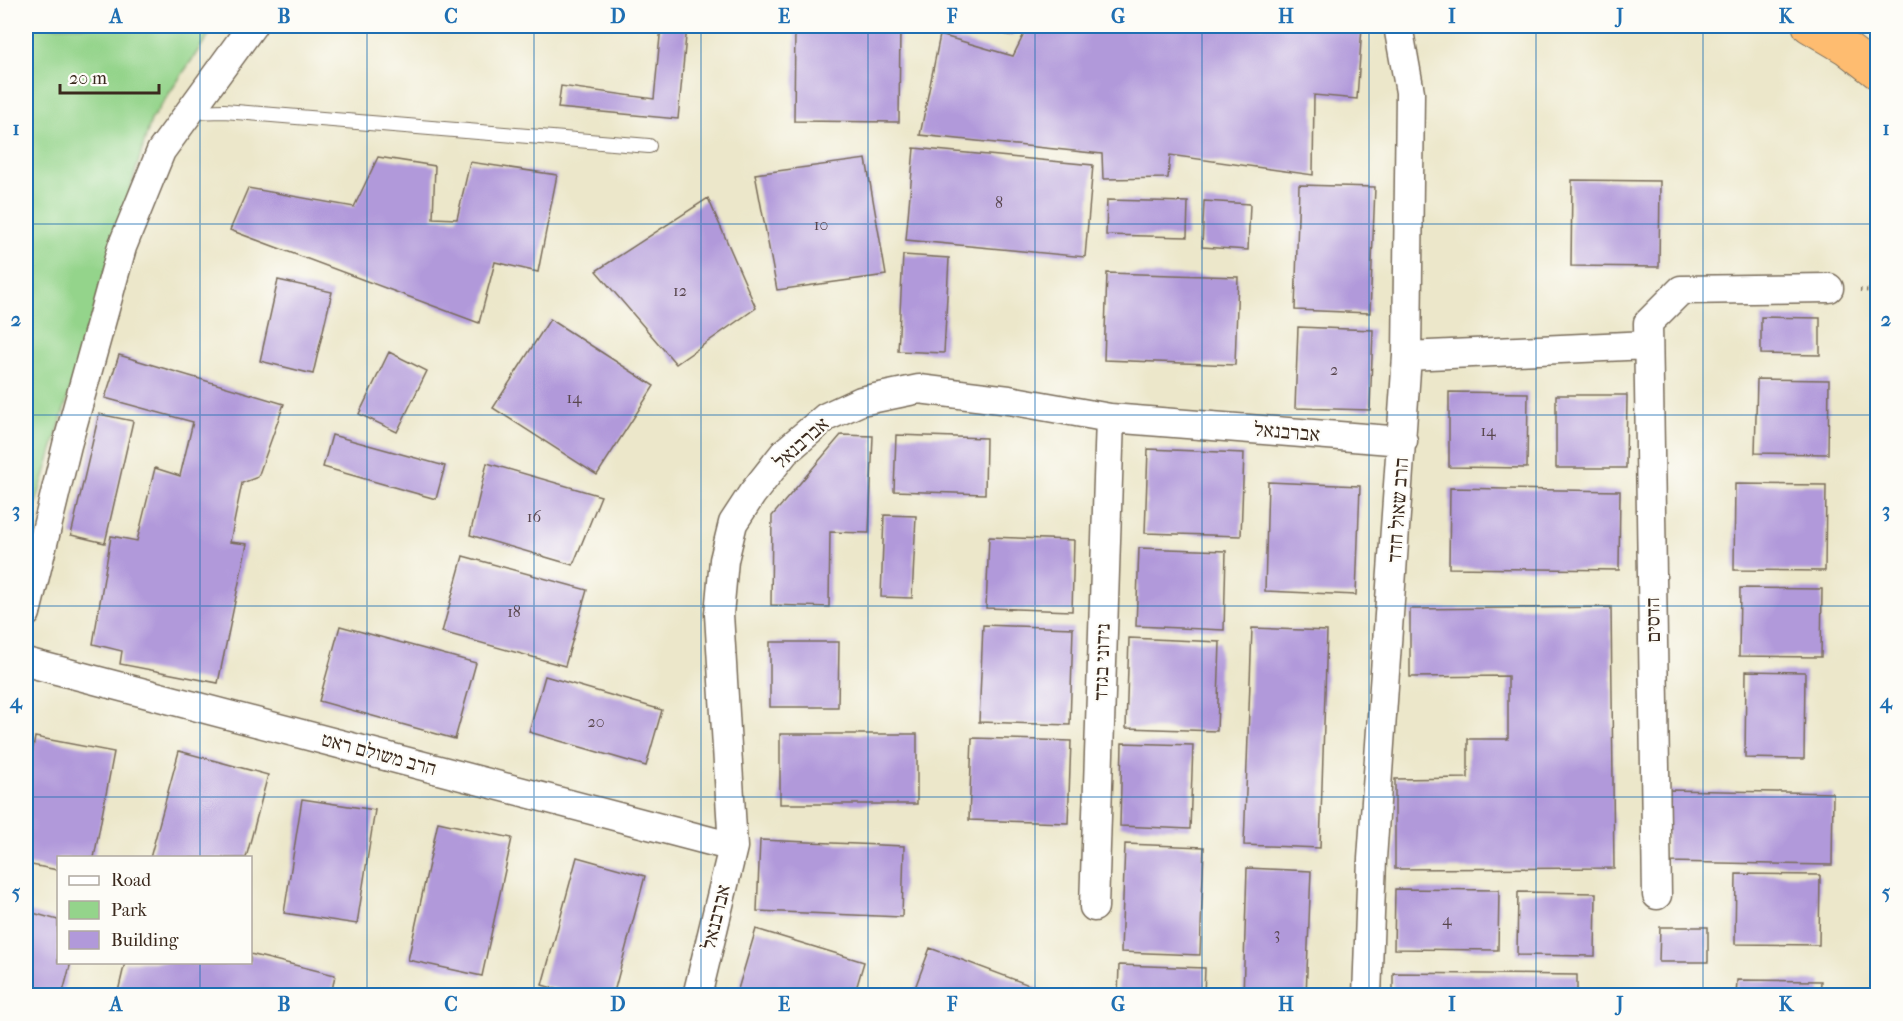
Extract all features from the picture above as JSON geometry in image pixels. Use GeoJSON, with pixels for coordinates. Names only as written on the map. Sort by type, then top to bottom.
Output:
{"type":"FeatureCollection","features":[{"type":"Feature","properties":{"kind":"highway"},"geometry":{"type":"LineString","coordinates":[[1809,26],[1846,48],[1878,73]]}},
{"type":"Feature","properties":{"kind":"street"},"geometry":{"type":"LineString","coordinates":[[26,613],[67,445],[122,247],[160,151],[252,26]]}},
{"type":"Feature","properties":{"kind":"street","name":"הרב שאול חדד"},"geometry":{"type":"LineString","coordinates":[[1367,996],[1372,859],[1403,441],[1407,356],[1410,92],[1398,26]]}},
{"type":"Feature","properties":{"kind":"street","name":"הדסים"},"geometry":{"type":"LineString","coordinates":[[1657,895],[1648,323],[1682,290],[1829,288]]}},
{"type":"Feature","properties":{"kind":"street"},"geometry":{"type":"LineString","coordinates":[[1407,356],[1648,345]]}},
{"type":"Feature","properties":{"kind":"street","name":"אברבנאל"},"geometry":{"type":"LineString","coordinates":[[697,996],[733,847],[719,614],[724,560],[733,523],[785,452],[826,417],[861,401],[919,389],[1009,400],[1110,418],[1403,441]]}},
{"type":"Feature","properties":{"kind":"street","name":"נידוני בגדד"},"geometry":{"type":"LineString","coordinates":[[1094,907],[1110,418]]}},
{"type":"Feature","properties":{"kind":"street","name":"הרב משולם ראט"},"geometry":{"type":"LineString","coordinates":[[26,662],[733,847]]}},
{"type":"Feature","properties":{"kind":"lane"},"geometry":{"type":"LineString","coordinates":[[189,112],[224,111],[649,146]]}},
{"type":"Feature","properties":{"kind":"green space"},"geometry":{"type":"Polygon","coordinates":[[[26,26],[215,26],[151,120],[26,537],[26,26]]]}},
{"type":"Feature","properties":{"kind":"building"},"geometry":{"type":"Polygon","coordinates":[[[661,26],[687,26],[678,119],[558,108],[561,86],[654,99],[661,26]]]}},
{"type":"Feature","properties":{"kind":"building"},"geometry":{"type":"Polygon","coordinates":[[[795,26],[900,26],[899,122],[794,121],[795,26]]]}},
{"type":"Feature","properties":{"kind":"building"},"geometry":{"type":"Polygon","coordinates":[[[966,26],[1016,26],[1013,36],[966,26]]]}},
{"type":"Feature","properties":{"kind":"building"},"geometry":{"type":"Polygon","coordinates":[[[1028,26],[1362,26],[1357,99],[1314,95],[1313,175],[1170,155],[1168,178],[1103,179],[1102,154],[920,135],[940,35],[1013,56],[1028,26]]]}},
{"type":"Feature","properties":{"kind":"building"},"geometry":{"type":"Polygon","coordinates":[[[914,148],[1093,165],[1085,257],[906,240],[914,148]]]}},
{"type":"Feature","properties":{"kind":"building"},"geometry":{"type":"Polygon","coordinates":[[[378,157],[435,166],[433,218],[457,219],[470,162],[557,175],[538,272],[495,262],[479,323],[230,230],[248,188],[354,207],[378,157]]]}},
{"type":"Feature","properties":{"kind":"building"},"geometry":{"type":"Polygon","coordinates":[[[866,159],[886,275],[777,290],[755,174],[866,159]]]}},
{"type":"Feature","properties":{"kind":"building"},"geometry":{"type":"Polygon","coordinates":[[[1572,180],[1660,181],[1659,267],[1571,266],[1572,180]]]}},
{"type":"Feature","properties":{"kind":"building"},"geometry":{"type":"Polygon","coordinates":[[[1299,185],[1375,187],[1370,313],[1295,310],[1299,185]]]}},
{"type":"Feature","properties":{"kind":"building"},"geometry":{"type":"Polygon","coordinates":[[[708,198],[756,308],[676,364],[596,271],[708,198]]]}},
{"type":"Feature","properties":{"kind":"building"},"geometry":{"type":"Polygon","coordinates":[[[1107,200],[1188,202],[1187,237],[1106,235],[1107,200]]]}},
{"type":"Feature","properties":{"kind":"building"},"geometry":{"type":"Polygon","coordinates":[[[1204,201],[1250,204],[1248,250],[1202,247],[1204,201]]]}},
{"type":"Feature","properties":{"kind":"building"},"geometry":{"type":"Polygon","coordinates":[[[903,255],[949,258],[944,353],[898,351],[903,255]]]}},
{"type":"Feature","properties":{"kind":"building"},"geometry":{"type":"Polygon","coordinates":[[[1107,273],[1238,277],[1235,365],[1104,360],[1107,273]]]}},
{"type":"Feature","properties":{"kind":"building"},"geometry":{"type":"Polygon","coordinates":[[[278,280],[332,292],[313,374],[260,361],[278,280]]]}},
{"type":"Feature","properties":{"kind":"building"},"geometry":{"type":"Polygon","coordinates":[[[1761,317],[1820,318],[1820,355],[1761,354],[1761,317]]]}},
{"type":"Feature","properties":{"kind":"building"},"geometry":{"type":"Polygon","coordinates":[[[550,319],[654,386],[597,475],[493,408],[550,319]]]}},
{"type":"Feature","properties":{"kind":"building"},"geometry":{"type":"Polygon","coordinates":[[[1298,327],[1373,330],[1370,410],[1295,408],[1298,327]]]}},
{"type":"Feature","properties":{"kind":"building"},"geometry":{"type":"Polygon","coordinates":[[[389,352],[427,371],[397,432],[359,414],[389,352]]]}},
{"type":"Feature","properties":{"kind":"building"},"geometry":{"type":"Polygon","coordinates":[[[119,355],[284,404],[258,477],[242,483],[230,542],[247,544],[218,683],[120,664],[122,651],[93,644],[111,536],[137,541],[155,468],[180,476],[193,422],[105,398],[119,355]]]}},
{"type":"Feature","properties":{"kind":"building"},"geometry":{"type":"Polygon","coordinates":[[[1757,379],[1829,380],[1828,454],[1755,453],[1757,379]]]}},
{"type":"Feature","properties":{"kind":"building"},"geometry":{"type":"Polygon","coordinates":[[[1449,392],[1528,393],[1527,468],[1449,467],[1449,392]]]}},
{"type":"Feature","properties":{"kind":"building"},"geometry":{"type":"Polygon","coordinates":[[[1556,395],[1627,395],[1626,468],[1556,468],[1556,395]]]}},
{"type":"Feature","properties":{"kind":"building"},"geometry":{"type":"Polygon","coordinates":[[[99,414],[133,421],[105,543],[71,535],[99,414]]]}},
{"type":"Feature","properties":{"kind":"building"},"geometry":{"type":"Polygon","coordinates":[[[332,435],[445,466],[436,499],[323,467],[332,435]]]}},
{"type":"Feature","properties":{"kind":"building"},"geometry":{"type":"Polygon","coordinates":[[[841,435],[873,436],[869,533],[830,532],[829,607],[771,605],[772,516],[841,435]]]}},
{"type":"Feature","properties":{"kind":"building"},"geometry":{"type":"Polygon","coordinates":[[[896,435],[986,438],[985,494],[894,491],[896,435]]]}},
{"type":"Feature","properties":{"kind":"building"},"geometry":{"type":"Polygon","coordinates":[[[1148,449],[1244,453],[1241,536],[1145,533],[1148,449]]]}},
{"type":"Feature","properties":{"kind":"building"},"geometry":{"type":"Polygon","coordinates":[[[487,463],[601,496],[573,565],[470,535],[487,463]]]}},
{"type":"Feature","properties":{"kind":"building"},"geometry":{"type":"Polygon","coordinates":[[[1268,482],[1360,486],[1356,595],[1265,591],[1268,482]]]}},
{"type":"Feature","properties":{"kind":"building"},"geometry":{"type":"Polygon","coordinates":[[[1735,484],[1826,485],[1825,571],[1734,570],[1735,484]]]}},
{"type":"Feature","properties":{"kind":"building"},"geometry":{"type":"Polygon","coordinates":[[[1450,488],[1620,491],[1619,570],[1449,568],[1450,488]]]}},
{"type":"Feature","properties":{"kind":"building"},"geometry":{"type":"Polygon","coordinates":[[[884,515],[916,516],[912,598],[881,597],[884,515]]]}},
{"type":"Feature","properties":{"kind":"building"},"geometry":{"type":"Polygon","coordinates":[[[989,537],[1074,540],[1072,611],[986,608],[989,537]]]}},
{"type":"Feature","properties":{"kind":"building"},"geometry":{"type":"Polygon","coordinates":[[[1139,548],[1226,551],[1224,630],[1136,626],[1139,548]]]}},
{"type":"Feature","properties":{"kind":"building"},"geometry":{"type":"Polygon","coordinates":[[[463,556],[587,590],[565,666],[442,632],[463,556]]]}},
{"type":"Feature","properties":{"kind":"building"},"geometry":{"type":"Polygon","coordinates":[[[1740,588],[1822,589],[1821,657],[1739,656],[1740,588]]]}},
{"type":"Feature","properties":{"kind":"building"},"geometry":{"type":"Polygon","coordinates":[[[1611,607],[1614,868],[1395,869],[1395,779],[1468,778],[1468,739],[1508,739],[1508,676],[1410,677],[1410,609],[1611,607]]]}},
{"type":"Feature","properties":{"kind":"building"},"geometry":{"type":"Polygon","coordinates":[[[983,625],[1073,628],[1070,725],[979,722],[983,625]]]}},
{"type":"Feature","properties":{"kind":"building"},"geometry":{"type":"Polygon","coordinates":[[[340,626],[476,663],[455,739],[319,701],[340,626]]]}},
{"type":"Feature","properties":{"kind":"building"},"geometry":{"type":"Polygon","coordinates":[[[1252,628],[1327,631],[1320,848],[1244,845],[1252,628]]]}},
{"type":"Feature","properties":{"kind":"building"},"geometry":{"type":"Polygon","coordinates":[[[1129,638],[1220,642],[1217,731],[1126,728],[1129,638]]]}},
{"type":"Feature","properties":{"kind":"building"},"geometry":{"type":"Polygon","coordinates":[[[770,642],[839,642],[838,707],[770,707],[770,642]]]}},
{"type":"Feature","properties":{"kind":"building"},"geometry":{"type":"Polygon","coordinates":[[[1746,671],[1805,672],[1804,759],[1745,758],[1746,671]]]}},
{"type":"Feature","properties":{"kind":"building"},"geometry":{"type":"Polygon","coordinates":[[[545,676],[662,710],[646,766],[529,732],[545,676]]]}},
{"type":"Feature","properties":{"kind":"building"},"geometry":{"type":"Polygon","coordinates":[[[780,734],[917,734],[917,804],[780,804],[780,734]]]}},
{"type":"Feature","properties":{"kind":"building"},"geometry":{"type":"Polygon","coordinates":[[[35,737],[114,752],[94,856],[57,856],[57,870],[26,864],[26,788],[35,737]]]}},
{"type":"Feature","properties":{"kind":"building"},"geometry":{"type":"Polygon","coordinates":[[[972,738],[1071,741],[1068,823],[969,820],[972,738]]]}},
{"type":"Feature","properties":{"kind":"building"},"geometry":{"type":"Polygon","coordinates":[[[1122,743],[1193,745],[1190,829],[1120,826],[1122,743]]]}},
{"type":"Feature","properties":{"kind":"building"},"geometry":{"type":"Polygon","coordinates":[[[179,751],[268,775],[247,856],[151,856],[179,751]]]}},
{"type":"Feature","properties":{"kind":"building"},"geometry":{"type":"Polygon","coordinates":[[[1668,790],[1833,793],[1832,865],[1667,862],[1668,790]]]}},
{"type":"Feature","properties":{"kind":"building"},"geometry":{"type":"Polygon","coordinates":[[[302,799],[375,810],[357,924],[284,913],[302,799]]]}},
{"type":"Feature","properties":{"kind":"building"},"geometry":{"type":"Polygon","coordinates":[[[438,822],[512,838],[482,976],[408,960],[438,822]]]}},
{"type":"Feature","properties":{"kind":"building"},"geometry":{"type":"Polygon","coordinates":[[[760,840],[904,846],[902,917],[757,911],[760,840]]]}},
{"type":"Feature","properties":{"kind":"building"},"geometry":{"type":"Polygon","coordinates":[[[1125,844],[1204,847],[1200,955],[1121,952],[1125,844]]]}},
{"type":"Feature","properties":{"kind":"building"},"geometry":{"type":"Polygon","coordinates":[[[577,857],[645,876],[613,996],[580,996],[542,985],[577,857]]]}},
{"type":"Feature","properties":{"kind":"building"},"geometry":{"type":"Polygon","coordinates":[[[1247,868],[1311,871],[1306,996],[1243,996],[1247,868]]]}},
{"type":"Feature","properties":{"kind":"building"},"geometry":{"type":"Polygon","coordinates":[[[1736,874],[1820,875],[1819,945],[1735,944],[1736,874]]]}},
{"type":"Feature","properties":{"kind":"building"},"geometry":{"type":"Polygon","coordinates":[[[1395,889],[1499,890],[1498,950],[1394,949],[1395,889]]]}},
{"type":"Feature","properties":{"kind":"building"},"geometry":{"type":"Polygon","coordinates":[[[1518,892],[1596,893],[1595,956],[1517,955],[1518,892]]]}},
{"type":"Feature","properties":{"kind":"building"},"geometry":{"type":"Polygon","coordinates":[[[26,911],[57,920],[57,964],[70,964],[62,996],[26,996],[26,911]]]}},
{"type":"Feature","properties":{"kind":"building"},"geometry":{"type":"Polygon","coordinates":[[[1660,927],[1708,927],[1708,962],[1659,962],[1660,927]]]}},
{"type":"Feature","properties":{"kind":"building"},"geometry":{"type":"Polygon","coordinates":[[[756,929],[864,962],[854,996],[736,996],[756,929]]]}},
{"type":"Feature","properties":{"kind":"building"},"geometry":{"type":"Polygon","coordinates":[[[930,948],[1056,995],[1056,996],[912,996],[930,948]]]}},
{"type":"Feature","properties":{"kind":"building"},"geometry":{"type":"Polygon","coordinates":[[[252,954],[335,975],[331,996],[117,996],[125,964],[252,964],[252,954]]]}},
{"type":"Feature","properties":{"kind":"building"},"geometry":{"type":"Polygon","coordinates":[[[1119,965],[1205,968],[1204,996],[1118,996],[1119,965]]]}},
{"type":"Feature","properties":{"kind":"building"},"geometry":{"type":"Polygon","coordinates":[[[1393,973],[1577,975],[1577,996],[1393,996],[1393,973]]]}},
{"type":"Feature","properties":{"kind":"building"},"geometry":{"type":"Polygon","coordinates":[[[1737,980],[1821,981],[1820,996],[1736,996],[1737,980]]]}}]}
